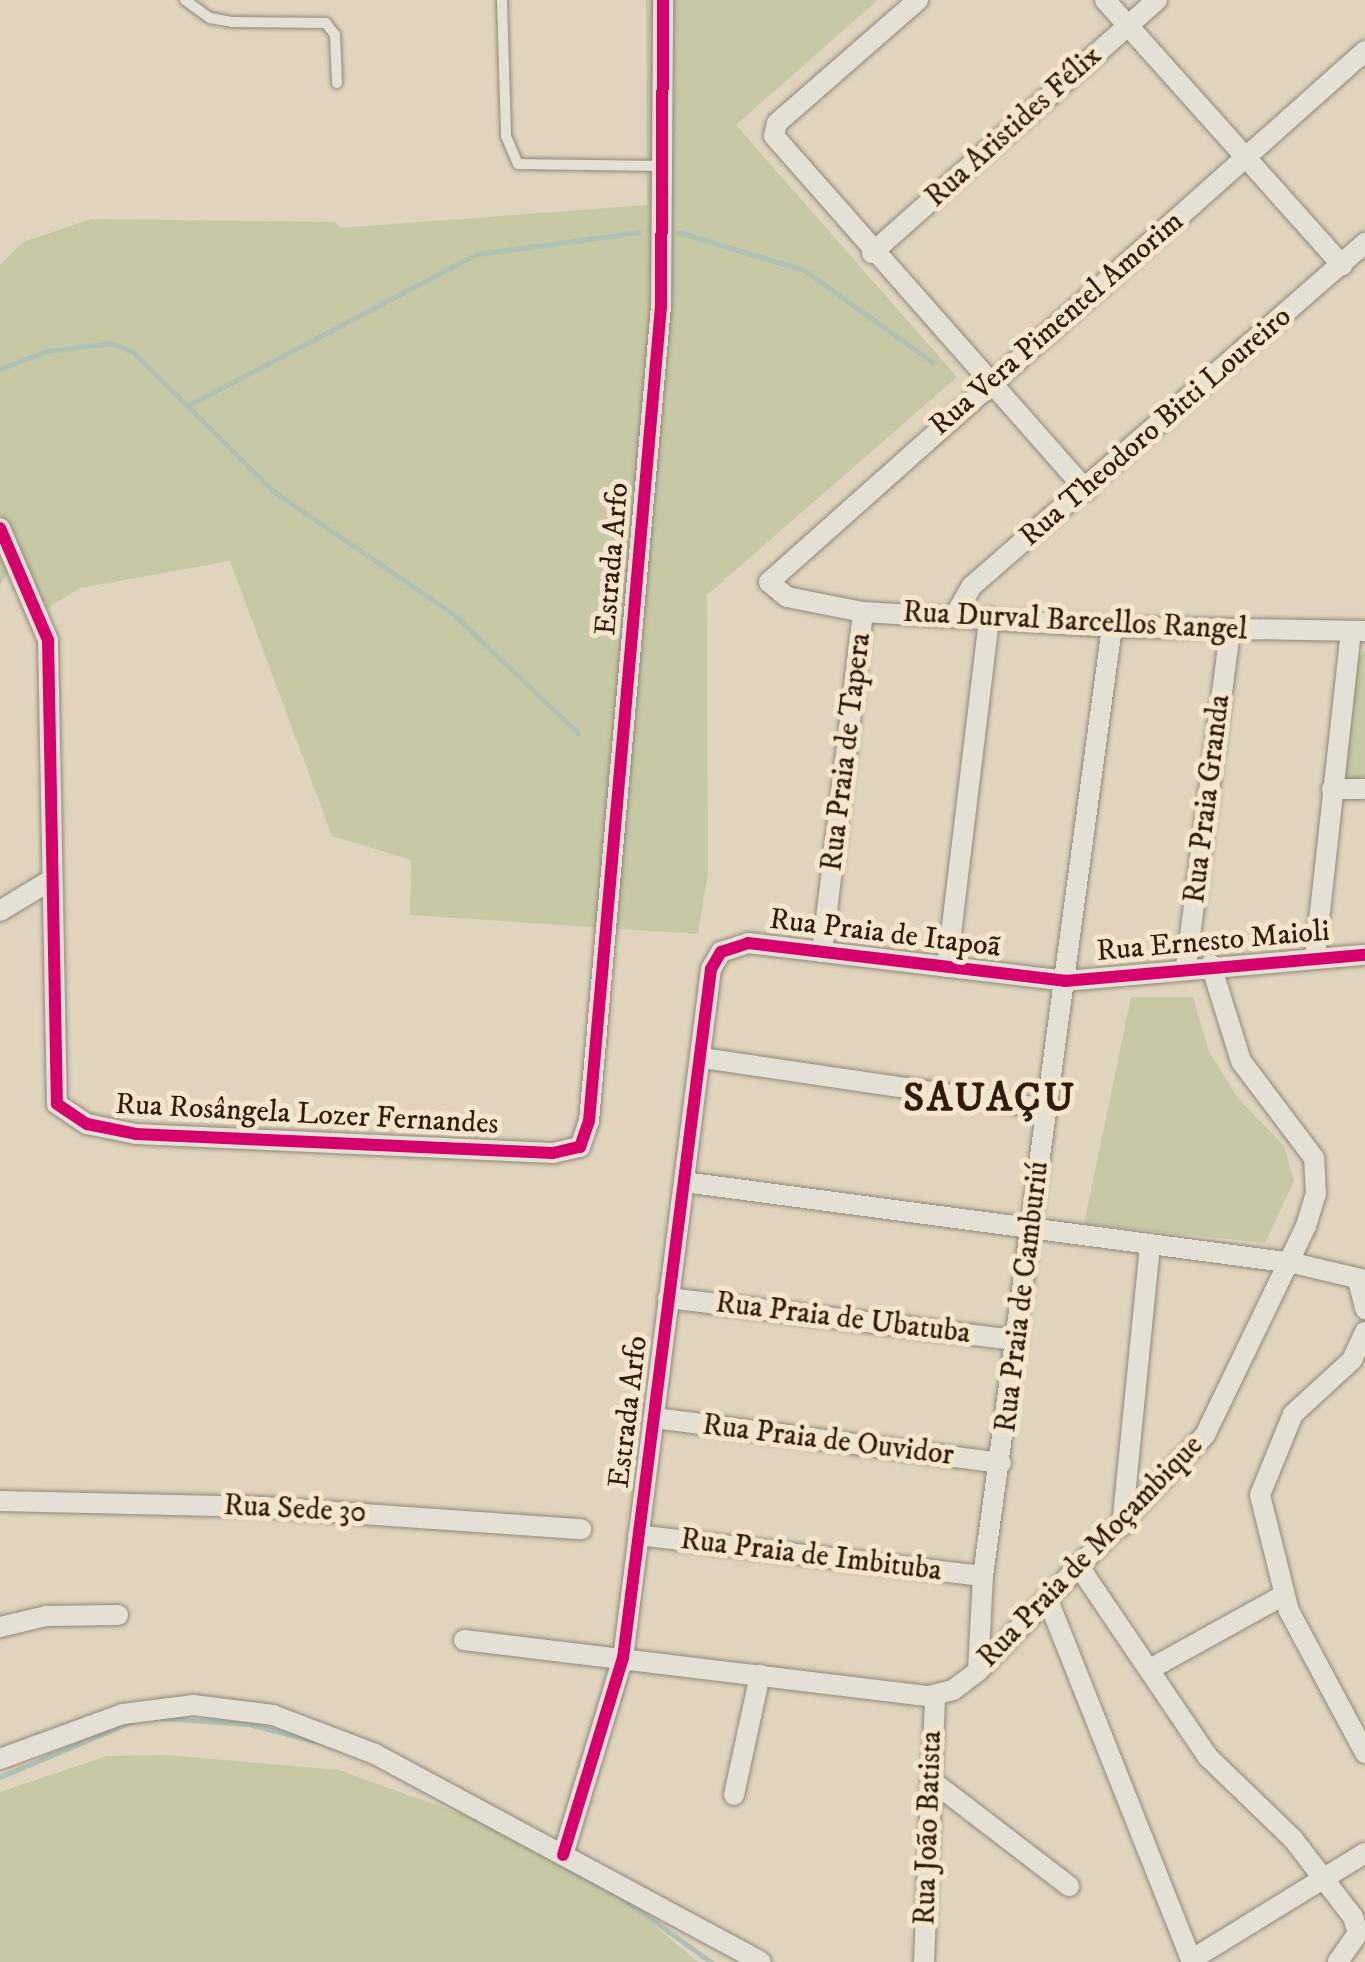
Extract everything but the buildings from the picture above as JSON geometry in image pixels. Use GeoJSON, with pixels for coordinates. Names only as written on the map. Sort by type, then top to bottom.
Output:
{"type":"FeatureCollection","features":[{"type":"Feature","properties":{"kind":"street","name":"Estrada Arfo"},"geometry":{"type":"LineString","coordinates":[[588,1122],[661,307],[663,0]]}},
{"type":"Feature","properties":{"kind":"street"},"geometry":{"type":"LineString","coordinates":[[918,0],[786,114],[774,128],[776,141],[1086,490]]}},
{"type":"Feature","properties":{"kind":"street"},"geometry":{"type":"LineString","coordinates":[[1104,0],[1342,265]]}},
{"type":"Feature","properties":{"kind":"street","name":"Rua Aristides Félix"},"geometry":{"type":"LineString","coordinates":[[872,253],[1156,0]]}},
{"type":"Feature","properties":{"kind":"street","name":"Rua Vera Pimentel Amorim"},"geometry":{"type":"LineString","coordinates":[[786,597],[771,587],[774,573],[1365,51]]}},
{"type":"Feature","properties":{"kind":"street","name":"Rua Theodoro Bitti Loureiro"},"geometry":{"type":"LineString","coordinates":[[955,615],[972,586],[1365,243]]}},
{"type":"Feature","properties":{"kind":"street","name":"Rua Rosângela Lozer Fernandes"},"geometry":{"type":"LineString","coordinates":[[0,528],[48,640],[55,1090],[68,1116],[87,1124],[265,1142],[552,1153],[580,1147],[588,1122]]}},
{"type":"Feature","properties":{"kind":"street","name":"Rua Durval Barcellos Rangel"},"geometry":{"type":"LineString","coordinates":[[786,597],[863,612],[1112,627],[1358,632]]}},
{"type":"Feature","properties":{"kind":"street","name":"Rua Praia de Tapera"},"geometry":{"type":"LineString","coordinates":[[822,952],[863,612]]}},
{"type":"Feature","properties":{"kind":"street"},"geometry":{"type":"LineString","coordinates":[[947,966],[990,618]]}},
{"type":"Feature","properties":{"kind":"street","name":"Rua Praia de Camburiú"},"geometry":{"type":"LineString","coordinates":[[978,1670],[984,1576],[1112,627]]}},
{"type":"Feature","properties":{"kind":"street","name":"Rua Praia Granda"},"geometry":{"type":"LineString","coordinates":[[1186,966],[1230,631]]}},
{"type":"Feature","properties":{"kind":"street"},"geometry":{"type":"LineString","coordinates":[[1315,956],[1332,789],[1358,632]]}},
{"type":"Feature","properties":{"kind":"street"},"geometry":{"type":"LineString","coordinates":[[1332,789],[1365,789]]}},
{"type":"Feature","properties":{"kind":"street"},"geometry":{"type":"LineString","coordinates":[[0,911],[52,880]]}},
{"type":"Feature","properties":{"kind":"street","name":"Rua Praia de Itapoã"},"geometry":{"type":"LineString","coordinates":[[711,969],[734,943],[1065,981]]}},
{"type":"Feature","properties":{"kind":"street","name":"Rua Ernesto Maioli"},"geometry":{"type":"LineString","coordinates":[[1065,981],[1186,966],[1365,955]]}},
{"type":"Feature","properties":{"kind":"street","name":"Rua Praia de Moçambique"},"geometry":{"type":"LineString","coordinates":[[935,1695],[978,1670],[1122,1526],[1214,1421],[1292,1263],[1316,1194],[1314,1158],[1241,1060],[1211,965]]}},
{"type":"Feature","properties":{"kind":"street","name":"Estrada Arfo"},"geometry":{"type":"LineString","coordinates":[[563,1855],[623,1658],[703,1058],[711,969]]}},
{"type":"Feature","properties":{"kind":"street"},"geometry":{"type":"LineString","coordinates":[[703,1058],[1048,1109]]}},
{"type":"Feature","properties":{"kind":"street"},"geometry":{"type":"LineString","coordinates":[[684,1182],[1292,1263],[1362,1280],[1365,1309]]}},
{"type":"Feature","properties":{"kind":"street"},"geometry":{"type":"LineString","coordinates":[[1122,1526],[1150,1246]]}},
{"type":"Feature","properties":{"kind":"street","name":"Rua Praia de Ubatuba"},"geometry":{"type":"LineString","coordinates":[[668,1298],[1017,1340]]}},
{"type":"Feature","properties":{"kind":"street"},"geometry":{"type":"LineString","coordinates":[[1365,1332],[1352,1360],[1294,1414],[1262,1477],[1262,1504],[1284,1596],[1365,1753]]}},
{"type":"Feature","properties":{"kind":"street","name":"Rua Praia de Ouvidor"},"geometry":{"type":"LineString","coordinates":[[655,1418],[1001,1463]]}},
{"type":"Feature","properties":{"kind":"street","name":"Rua Sede 30"},"geometry":{"type":"LineString","coordinates":[[4,1501],[264,1507],[581,1529]]}},
{"type":"Feature","properties":{"kind":"street","name":"Rua Praia de Imbituba"},"geometry":{"type":"LineString","coordinates":[[638,1536],[984,1576]]}},
{"type":"Feature","properties":{"kind":"street"},"geometry":{"type":"LineString","coordinates":[[1080,1568],[1208,1757],[1325,1878],[1358,1926],[1338,1962]]}},
{"type":"Feature","properties":{"kind":"street"},"geometry":{"type":"LineString","coordinates":[[1150,1669],[1284,1596]]}},
{"type":"Feature","properties":{"kind":"street"},"geometry":{"type":"LineString","coordinates":[[1048,1600],[1191,1961],[1286,1908],[1365,1853]]}},
{"type":"Feature","properties":{"kind":"street"},"geometry":{"type":"LineString","coordinates":[[0,1627],[46,1616],[118,1615]]}},
{"type":"Feature","properties":{"kind":"street"},"geometry":{"type":"LineString","coordinates":[[464,1640],[935,1695]]}},
{"type":"Feature","properties":{"kind":"street"},"geometry":{"type":"LineString","coordinates":[[734,1796],[760,1675]]}},
{"type":"Feature","properties":{"kind":"street","name":"Rua João Batista"},"geometry":{"type":"LineString","coordinates":[[924,1962],[935,1695]]}},
{"type":"Feature","properties":{"kind":"street"},"geometry":{"type":"LineString","coordinates":[[0,1759],[123,1714],[193,1705],[273,1714],[375,1754],[762,1962]]}},
{"type":"Feature","properties":{"kind":"street"},"geometry":{"type":"LineString","coordinates":[[932,1781],[1069,1886]]}},
{"type":"Feature","properties":{"kind":"lane"},"geometry":{"type":"LineString","coordinates":[[185,0],[210,18],[232,22],[326,24],[335,35],[337,83]]}},
{"type":"Feature","properties":{"kind":"lane"},"geometry":{"type":"LineString","coordinates":[[502,0],[506,136],[518,164],[662,166]]}},
{"type":"Feature","properties":{"kind":"green space"},"geometry":{"type":"Polygon","coordinates":[[[646,0],[878,0],[736,125],[957,377],[707,595],[708,874],[698,934],[410,915],[411,860],[332,836],[230,561],[80,588],[35,616],[8,571],[0,585],[0,265],[23,242],[91,219],[335,222],[340,228],[647,205],[646,0]]]}},
{"type":"Feature","properties":{"kind":"green space"},"geometry":{"type":"Polygon","coordinates":[[[1365,650],[1365,783],[1343,783],[1355,662],[1365,650]]]}},
{"type":"Feature","properties":{"kind":"green space"},"geometry":{"type":"Polygon","coordinates":[[[1131,997],[1193,997],[1209,1052],[1238,1098],[1284,1146],[1294,1181],[1265,1243],[1084,1224],[1131,997]]]}},
{"type":"Feature","properties":{"kind":"green space"},"geometry":{"type":"Polygon","coordinates":[[[167,1755],[339,1770],[567,1852],[698,1962],[0,1962],[0,1792],[107,1756],[167,1755]]]}},
{"type":"Feature","properties":{"kind":"waterway"},"geometry":{"type":"LineString","coordinates":[[187,406],[477,254],[639,232]]}},
{"type":"Feature","properties":{"kind":"waterway"},"geometry":{"type":"LineString","coordinates":[[678,232],[804,270],[932,362]]}},
{"type":"Feature","properties":{"kind":"waterway"},"geometry":{"type":"LineString","coordinates":[[0,369],[47,351],[112,343],[134,353],[273,491],[452,613],[578,733]]}},
{"type":"Feature","properties":{"kind":"waterway"},"geometry":{"type":"LineString","coordinates":[[162,1718],[248,1724],[318,1742]]}},
{"type":"Feature","properties":{"kind":"waterway"},"geometry":{"type":"LineString","coordinates":[[0,1777],[131,1722]]}},
{"type":"Feature","properties":{"kind":"waterway"},"geometry":{"type":"LineString","coordinates":[[572,1871],[601,1887]]}},
{"type":"Feature","properties":{"kind":"waterway"},"geometry":{"type":"LineString","coordinates":[[620,1897],[711,1962]]}},
{"type":"Feature","properties":{"kind":"cycle path"},"geometry":{"type":"LineString","coordinates":[[0,528],[48,640],[57,1104],[87,1124],[136,1134],[553,1153],[580,1147],[589,1121],[661,307],[663,0]]}},
{"type":"Feature","properties":{"kind":"cycle path"},"geometry":{"type":"LineString","coordinates":[[563,1855],[623,1658],[711,969],[721,952],[748,943],[1065,981],[1365,955]]}},
{"type":"Feature","properties":{"kind":"district","name":"SAUAÇU"},"geometry":{"type":"Point","coordinates":[990,1099]}}]}
